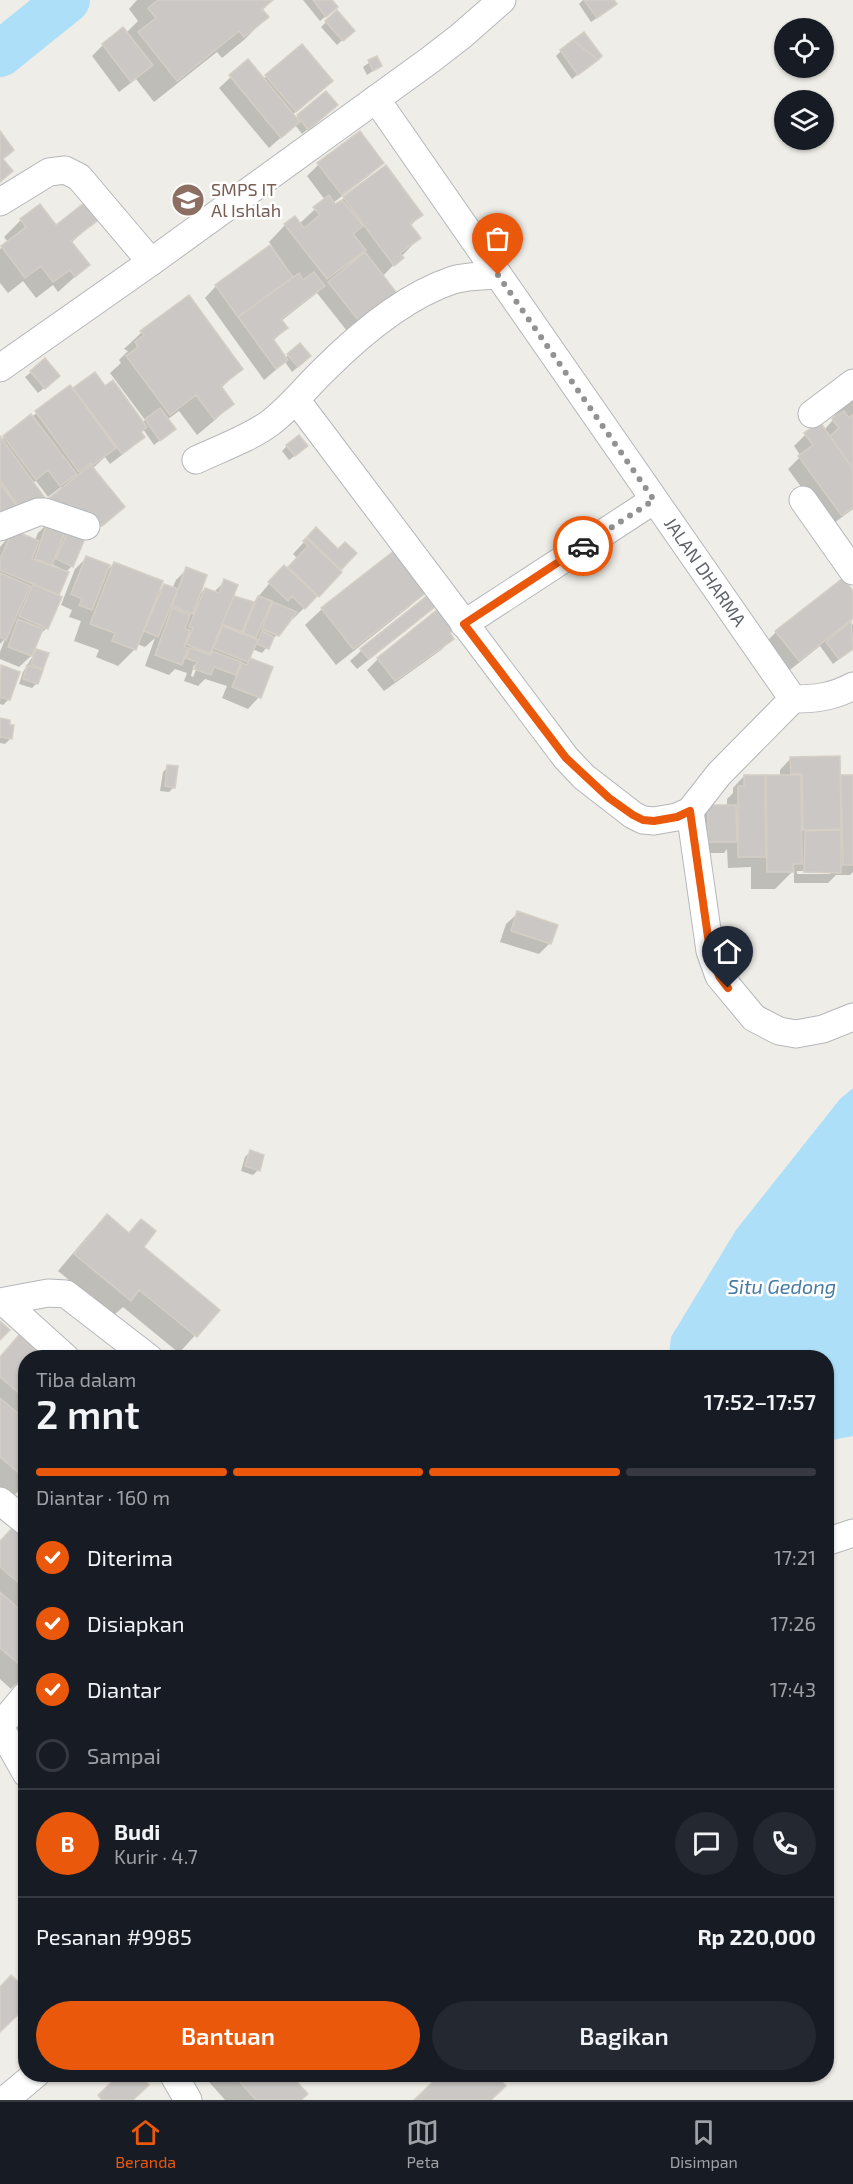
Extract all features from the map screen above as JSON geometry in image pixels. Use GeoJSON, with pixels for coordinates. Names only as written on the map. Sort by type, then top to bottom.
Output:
{"type":"FeatureCollection","features":[{"type":"Feature","properties":{"kind":"street"},"geometry":{"type":"LineString","coordinates":[[0,368],[151,262],[462,36],[502,0]]}},
{"type":"Feature","properties":{"kind":"street","name":"JALAN DHARMA"},"geometry":{"type":"LineString","coordinates":[[376,99],[793,699]]}},
{"type":"Feature","properties":{"kind":"street"},"geometry":{"type":"LineString","coordinates":[[0,202],[49,172],[65,171],[79,177],[151,262]]}},
{"type":"Feature","properties":{"kind":"street"},"geometry":{"type":"LineString","coordinates":[[196,460],[267,425],[297,401],[324,370],[360,336],[424,293],[454,280],[498,275]]}},
{"type":"Feature","properties":{"kind":"street"},"geometry":{"type":"LineString","coordinates":[[812,414],[853,383]]}},
{"type":"Feature","properties":{"kind":"street"},"geometry":{"type":"LineString","coordinates":[[297,401],[566,758],[609,798],[633,815],[643,820],[654,821],[677,817],[690,811],[720,774],[793,699],[818,699],[840,693],[853,686]]}},
{"type":"Feature","properties":{"kind":"street"},"geometry":{"type":"LineString","coordinates":[[464,624],[654,500]]}},
{"type":"Feature","properties":{"kind":"street"},"geometry":{"type":"LineString","coordinates":[[803,500],[853,572]]}},
{"type":"Feature","properties":{"kind":"street"},"geometry":{"type":"LineString","coordinates":[[0,527],[38,512],[45,512],[86,526]]}},
{"type":"Feature","properties":{"kind":"street"},"geometry":{"type":"LineString","coordinates":[[690,811],[710,951],[719,976],[754,1018],[779,1031],[796,1034],[814,1031],[853,1017]]}},
{"type":"Feature","properties":{"kind":"street"},"geometry":{"type":"LineString","coordinates":[[2,1302],[48,1293],[66,1294],[139,1350]]}},
{"type":"Feature","properties":{"kind":"street"},"geometry":{"type":"LineString","coordinates":[[2,1302],[57,1350]]}},
{"type":"Feature","properties":{"kind":"street"},"geometry":{"type":"LineString","coordinates":[[0,1501],[18,1515]]}},
{"type":"Feature","properties":{"kind":"street"},"geometry":{"type":"LineString","coordinates":[[834,1539],[853,1533]]}},
{"type":"Feature","properties":{"kind":"street"},"geometry":{"type":"LineString","coordinates":[[18,1705],[0,1726],[18,1759]]}},
{"type":"Feature","properties":{"kind":"street"},"geometry":{"type":"LineString","coordinates":[[5,2100],[26,2082]]}},
{"type":"Feature","properties":{"kind":"street"},"geometry":{"type":"LineString","coordinates":[[177,2082],[188,2100]]}},
{"type":"Feature","properties":{"kind":"water","name":"Situ Gedong"},"geometry":{"type":"Polygon","coordinates":[[[853,1088],[853,1436],[834,1440],[834,1350],[670,1350],[671,1337],[736,1230],[840,1099],[853,1088]]]}},
{"type":"Feature","properties":{"kind":"building"},"geometry":{"type":"Polygon","coordinates":[[[158,0],[273,0],[262,9],[269,17],[244,37],[239,31],[177,81],[138,32],[156,18],[148,8],[158,0]]]}},
{"type":"Feature","properties":{"kind":"building"},"geometry":{"type":"Polygon","coordinates":[[[313,0],[332,0],[338,7],[326,17],[313,0]]]}},
{"type":"Feature","properties":{"kind":"building"},"geometry":{"type":"Polygon","coordinates":[[[584,0],[614,0],[617,4],[597,18],[584,0]]]}},
{"type":"Feature","properties":{"kind":"building"},"geometry":{"type":"Polygon","coordinates":[[[337,10],[355,31],[343,41],[325,21],[337,10]]]}},
{"type":"Feature","properties":{"kind":"building"},"geometry":{"type":"Polygon","coordinates":[[[123,27],[153,65],[131,82],[102,44],[123,27]]]}},
{"type":"Feature","properties":{"kind":"building"},"geometry":{"type":"Polygon","coordinates":[[[584,32],[602,56],[598,60],[573,40],[584,32]]]}},
{"type":"Feature","properties":{"kind":"building"},"geometry":{"type":"Polygon","coordinates":[[[573,40],[598,60],[578,75],[560,50],[573,40]]]}},
{"type":"Feature","properties":{"kind":"building"},"geometry":{"type":"Polygon","coordinates":[[[302,44],[333,81],[296,112],[265,75],[302,44]]]}},
{"type":"Feature","properties":{"kind":"building"},"geometry":{"type":"Polygon","coordinates":[[[377,56],[382,66],[373,71],[368,60],[377,56]]]}},
{"type":"Feature","properties":{"kind":"building"},"geometry":{"type":"Polygon","coordinates":[[[248,59],[300,122],[281,138],[229,75],[248,59]]]}},
{"type":"Feature","properties":{"kind":"building"},"geometry":{"type":"Polygon","coordinates":[[[326,91],[338,105],[308,130],[297,115],[326,91]]]}},
{"type":"Feature","properties":{"kind":"building"},"geometry":{"type":"Polygon","coordinates":[[[0,131],[14,150],[3,159],[13,171],[0,182],[0,131]]]}},
{"type":"Feature","properties":{"kind":"building"},"geometry":{"type":"Polygon","coordinates":[[[360,131],[384,163],[342,195],[317,163],[360,131]]]}},
{"type":"Feature","properties":{"kind":"building"},"geometry":{"type":"Polygon","coordinates":[[[386,165],[423,215],[410,224],[421,238],[400,253],[404,258],[394,266],[343,197],[386,165]]]}},
{"type":"Feature","properties":{"kind":"building"},"geometry":{"type":"Polygon","coordinates":[[[329,195],[335,204],[342,200],[363,226],[353,234],[366,250],[327,279],[284,224],[295,216],[304,228],[320,215],[313,207],[329,195]]]}},
{"type":"Feature","properties":{"kind":"building"},"geometry":{"type":"Polygon","coordinates":[[[84,203],[97,221],[71,241],[90,265],[75,277],[70,270],[53,282],[41,266],[25,278],[1,246],[26,227],[20,219],[40,204],[56,225],[84,203]]]}},
{"type":"Feature","properties":{"kind":"building"},"geometry":{"type":"Polygon","coordinates":[[[270,245],[293,277],[238,317],[215,285],[270,245]]]}},
{"type":"Feature","properties":{"kind":"building"},"geometry":{"type":"Polygon","coordinates":[[[365,252],[399,296],[363,326],[328,282],[365,252]]]}},
{"type":"Feature","properties":{"kind":"building"},"geometry":{"type":"Polygon","coordinates":[[[314,272],[325,286],[281,319],[288,328],[273,339],[288,360],[276,369],[238,317],[299,273],[303,280],[314,272]]]}},
{"type":"Feature","properties":{"kind":"building"},"geometry":{"type":"Polygon","coordinates":[[[189,295],[243,369],[221,386],[234,404],[214,419],[196,395],[170,415],[126,356],[138,347],[135,342],[144,335],[140,331],[189,295]]]}},
{"type":"Feature","properties":{"kind":"building"},"geometry":{"type":"Polygon","coordinates":[[[300,343],[311,356],[298,367],[287,354],[300,343]]]}},
{"type":"Feature","properties":{"kind":"building"},"geometry":{"type":"Polygon","coordinates":[[[45,358],[60,376],[45,389],[30,371],[45,358]]]}},
{"type":"Feature","properties":{"kind":"building"},"geometry":{"type":"Polygon","coordinates":[[[95,372],[105,386],[113,380],[147,427],[141,432],[145,437],[122,454],[73,388],[95,372]]]}},
{"type":"Feature","properties":{"kind":"building"},"geometry":{"type":"Polygon","coordinates":[[[70,385],[116,448],[79,472],[35,411],[70,385]]]}},
{"type":"Feature","properties":{"kind":"building"},"geometry":{"type":"Polygon","coordinates":[[[160,408],[176,429],[160,441],[145,419],[160,408]]]}},
{"type":"Feature","properties":{"kind":"building"},"geometry":{"type":"Polygon","coordinates":[[[844,411],[849,418],[853,415],[853,469],[830,436],[839,428],[832,419],[844,411]]]}},
{"type":"Feature","properties":{"kind":"building"},"geometry":{"type":"Polygon","coordinates":[[[31,414],[77,474],[60,486],[48,470],[36,480],[3,436],[31,414]]]}},
{"type":"Feature","properties":{"kind":"building"},"geometry":{"type":"Polygon","coordinates":[[[820,422],[853,469],[853,507],[842,516],[798,456],[813,445],[804,433],[820,422]]]}},
{"type":"Feature","properties":{"kind":"building"},"geometry":{"type":"Polygon","coordinates":[[[299,435],[308,446],[295,456],[286,445],[299,435]]]}},
{"type":"Feature","properties":{"kind":"building"},"geometry":{"type":"Polygon","coordinates":[[[0,436],[45,498],[23,513],[0,480],[0,436]]]}},
{"type":"Feature","properties":{"kind":"building"},"geometry":{"type":"Polygon","coordinates":[[[91,465],[125,507],[102,526],[89,511],[81,518],[70,505],[64,510],[48,499],[91,465]]]}},
{"type":"Feature","properties":{"kind":"building"},"geometry":{"type":"Polygon","coordinates":[[[0,483],[22,513],[0,523],[0,483]]]}},
{"type":"Feature","properties":{"kind":"building"},"geometry":{"type":"Polygon","coordinates":[[[48,520],[67,527],[52,565],[35,559],[48,520]]]}},
{"type":"Feature","properties":{"kind":"building"},"geometry":{"type":"Polygon","coordinates":[[[71,524],[88,531],[73,567],[56,559],[71,524]]]}},
{"type":"Feature","properties":{"kind":"building"},"geometry":{"type":"Polygon","coordinates":[[[316,527],[338,549],[345,542],[357,553],[341,570],[307,537],[316,527]]]}},
{"type":"Feature","properties":{"kind":"building"},"geometry":{"type":"Polygon","coordinates":[[[13,530],[39,541],[32,559],[69,572],[59,595],[0,570],[0,559],[13,530]]]}},
{"type":"Feature","properties":{"kind":"building"},"geometry":{"type":"Polygon","coordinates":[[[306,538],[342,572],[319,597],[288,567],[308,546],[303,541],[306,538]]]}},
{"type":"Feature","properties":{"kind":"building"},"geometry":{"type":"Polygon","coordinates":[[[395,550],[428,591],[353,649],[321,608],[395,550]]]}},
{"type":"Feature","properties":{"kind":"building"},"geometry":{"type":"Polygon","coordinates":[[[86,556],[110,565],[92,610],[79,605],[82,599],[71,594],[86,556]]]}},
{"type":"Feature","properties":{"kind":"building"},"geometry":{"type":"Polygon","coordinates":[[[114,562],[163,581],[136,650],[112,641],[115,633],[90,624],[114,562]]]}},
{"type":"Feature","properties":{"kind":"building"},"geometry":{"type":"Polygon","coordinates":[[[284,565],[317,596],[305,609],[292,596],[288,601],[268,582],[284,565]]]}},
{"type":"Feature","properties":{"kind":"building"},"geometry":{"type":"Polygon","coordinates":[[[186,567],[207,575],[193,614],[172,606],[186,567]]]}},
{"type":"Feature","properties":{"kind":"building"},"geometry":{"type":"Polygon","coordinates":[[[0,573],[30,586],[6,640],[0,637],[0,573]]]}},
{"type":"Feature","properties":{"kind":"building"},"geometry":{"type":"Polygon","coordinates":[[[843,578],[853,591],[853,618],[799,661],[775,631],[843,578]]]}},
{"type":"Feature","properties":{"kind":"building"},"geometry":{"type":"Polygon","coordinates":[[[224,579],[238,585],[210,654],[186,644],[193,628],[189,627],[205,588],[219,593],[224,579]]]}},
{"type":"Feature","properties":{"kind":"building"},"geometry":{"type":"Polygon","coordinates":[[[33,584],[62,597],[48,629],[19,616],[33,584]]]}},
{"type":"Feature","properties":{"kind":"building"},"geometry":{"type":"Polygon","coordinates":[[[164,584],[178,589],[158,637],[144,631],[164,584]]]}},
{"type":"Feature","properties":{"kind":"building"},"geometry":{"type":"Polygon","coordinates":[[[428,595],[436,606],[369,659],[360,649],[428,595]]]}},
{"type":"Feature","properties":{"kind":"building"},"geometry":{"type":"Polygon","coordinates":[[[234,596],[254,602],[242,632],[222,624],[234,596]]]}},
{"type":"Feature","properties":{"kind":"building"},"geometry":{"type":"Polygon","coordinates":[[[258,596],[272,601],[256,638],[243,633],[258,596]]]}},
{"type":"Feature","properties":{"kind":"building"},"geometry":{"type":"Polygon","coordinates":[[[273,602],[297,612],[279,636],[262,629],[273,602]]]}},
{"type":"Feature","properties":{"kind":"building"},"geometry":{"type":"Polygon","coordinates":[[[172,608],[190,615],[185,629],[190,630],[184,647],[188,648],[182,665],[155,655],[172,608]]]}},
{"type":"Feature","properties":{"kind":"building"},"geometry":{"type":"Polygon","coordinates":[[[438,609],[454,629],[450,633],[454,639],[395,681],[377,658],[438,609]]]}},
{"type":"Feature","properties":{"kind":"building"},"geometry":{"type":"Polygon","coordinates":[[[18,619],[43,629],[32,656],[8,647],[18,619]]]}},
{"type":"Feature","properties":{"kind":"building"},"geometry":{"type":"Polygon","coordinates":[[[851,621],[853,649],[839,659],[826,642],[851,621]]]}},
{"type":"Feature","properties":{"kind":"building"},"geometry":{"type":"Polygon","coordinates":[[[223,626],[258,640],[248,662],[213,648],[223,626]]]}},
{"type":"Feature","properties":{"kind":"building"},"geometry":{"type":"Polygon","coordinates":[[[262,631],[274,637],[269,649],[257,644],[262,631]]]}},
{"type":"Feature","properties":{"kind":"building"},"geometry":{"type":"Polygon","coordinates":[[[190,648],[211,655],[212,651],[241,662],[236,675],[214,667],[211,675],[194,669],[197,662],[186,658],[190,648]]]}},
{"type":"Feature","properties":{"kind":"building"},"geometry":{"type":"Polygon","coordinates":[[[36,649],[49,653],[43,669],[31,664],[36,649]]]}},
{"type":"Feature","properties":{"kind":"building"},"geometry":{"type":"Polygon","coordinates":[[[250,658],[273,667],[261,698],[232,687],[242,663],[247,665],[250,658]]]}},
{"type":"Feature","properties":{"kind":"building"},"geometry":{"type":"Polygon","coordinates":[[[1,665],[20,672],[10,700],[0,697],[1,665]]]}},
{"type":"Feature","properties":{"kind":"building"},"geometry":{"type":"Polygon","coordinates":[[[27,665],[43,670],[38,684],[23,679],[27,665]]]}},
{"type":"Feature","properties":{"kind":"building"},"geometry":{"type":"Polygon","coordinates":[[[0,718],[10,720],[10,725],[14,725],[12,739],[0,737],[0,718]]]}},
{"type":"Feature","properties":{"kind":"building"},"geometry":{"type":"Polygon","coordinates":[[[840,756],[841,829],[803,830],[802,774],[791,774],[790,757],[840,756]]]}},
{"type":"Feature","properties":{"kind":"building"},"geometry":{"type":"Polygon","coordinates":[[[167,765],[178,766],[175,788],[165,786],[167,765]]]}},
{"type":"Feature","properties":{"kind":"building"},"geometry":{"type":"Polygon","coordinates":[[[744,775],[765,775],[766,857],[738,857],[738,786],[744,786],[744,775]]]}},
{"type":"Feature","properties":{"kind":"building"},"geometry":{"type":"Polygon","coordinates":[[[766,775],[801,775],[802,864],[793,864],[794,872],[767,872],[766,775]]]}},
{"type":"Feature","properties":{"kind":"building"},"geometry":{"type":"Polygon","coordinates":[[[841,775],[853,775],[853,865],[843,865],[841,775]]]}},
{"type":"Feature","properties":{"kind":"building"},"geometry":{"type":"Polygon","coordinates":[[[708,805],[736,805],[737,842],[708,842],[708,805]]]}},
{"type":"Feature","properties":{"kind":"building"},"geometry":{"type":"Polygon","coordinates":[[[841,830],[841,873],[804,872],[805,831],[841,830]]]}},
{"type":"Feature","properties":{"kind":"building"},"geometry":{"type":"Polygon","coordinates":[[[517,911],[558,925],[551,944],[511,931],[517,911]]]}},
{"type":"Feature","properties":{"kind":"building"},"geometry":{"type":"Polygon","coordinates":[[[250,1150],[264,1155],[260,1171],[245,1166],[250,1150]]]}},
{"type":"Feature","properties":{"kind":"building"},"geometry":{"type":"Polygon","coordinates":[[[107,1214],[129,1233],[141,1219],[156,1231],[144,1247],[220,1310],[197,1337],[139,1290],[131,1301],[74,1254],[107,1214]]]}},
{"type":"Feature","properties":{"kind":"building"},"geometry":{"type":"Polygon","coordinates":[[[0,1321],[10,1330],[0,1340],[0,1321]]]}},
{"type":"Feature","properties":{"kind":"building"},"geometry":{"type":"Polygon","coordinates":[[[19,1335],[36,1350],[18,1350],[18,1392],[0,1377],[0,1357],[19,1335]]]}},
{"type":"Feature","properties":{"kind":"building"},"geometry":{"type":"Polygon","coordinates":[[[0,1398],[18,1413],[18,1472],[0,1457],[0,1398]]]}},
{"type":"Feature","properties":{"kind":"building"},"geometry":{"type":"Polygon","coordinates":[[[15,1525],[18,1527],[18,1582],[0,1567],[0,1541],[15,1525]]]}},
{"type":"Feature","properties":{"kind":"building"},"geometry":{"type":"Polygon","coordinates":[[[0,1592],[18,1608],[18,1663],[0,1648],[0,1592]]]}},
{"type":"Feature","properties":{"kind":"building"},"geometry":{"type":"Polygon","coordinates":[[[11,1975],[18,1982],[18,2015],[0,2032],[0,1987],[11,1975]]]}},
{"type":"Feature","properties":{"kind":"building"},"geometry":{"type":"Polygon","coordinates":[[[112,2082],[146,2082],[149,2085],[133,2100],[102,2100],[98,2095],[112,2082]]]}},
{"type":"Feature","properties":{"kind":"building"},"geometry":{"type":"Polygon","coordinates":[[[240,2082],[297,2082],[308,2094],[301,2100],[256,2100],[240,2082]]]}},
{"type":"Feature","properties":{"kind":"building"},"geometry":{"type":"Polygon","coordinates":[[[433,2082],[502,2082],[506,2086],[491,2100],[414,2100],[433,2082]]]}},
{"type":"Feature","properties":{"kind":"waterway"},"geometry":{"type":"LineString","coordinates":[[0,54],[67,0]]}},
{"type":"Feature","properties":{"kind":"way so far"},"geometry":{"type":"LineString","coordinates":[[498,275],[654,500],[583,546]]}},
{"type":"Feature","properties":{"kind":"place","name":"SMPS IT Al Ishlah"},"geometry":{"type":"Point","coordinates":[188,200]}},
{"type":"Feature","properties":{"kind":"route"},"geometry":{"type":"LineString","coordinates":[[583,546],[464,624],[566,758],[609,798],[643,820],[654,821],[677,817],[690,811],[710,951],[719,976],[728,988]]}}]}
